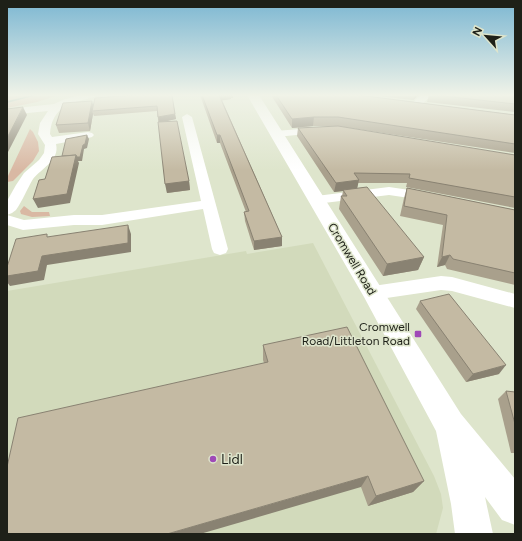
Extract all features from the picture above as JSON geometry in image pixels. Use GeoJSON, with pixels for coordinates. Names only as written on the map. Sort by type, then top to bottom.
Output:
{"type":"FeatureCollection","features":[{"type":"Feature","properties":{"kind":"highway","name":"Cromwell Road"},"geometry":{"type":"LineString","coordinates":[[268,120],[373,293],[450,425],[515,507]]}},
{"type":"Feature","properties":{"kind":"highway","name":"Cromwell Road"},"geometry":{"type":"LineString","coordinates":[[450,425],[469,504],[474,534]]}},
{"type":"Feature","properties":{"kind":"street"},"geometry":{"type":"LineString","coordinates":[[7,210],[16,200],[29,176],[50,154],[50,141],[44,134],[45,123],[47,120]]}},
{"type":"Feature","properties":{"kind":"street"},"geometry":{"type":"LineString","coordinates":[[175,125],[187,120]]}},
{"type":"Feature","properties":{"kind":"street"},"geometry":{"type":"LineString","coordinates":[[188,120],[220,249]]}},
{"type":"Feature","properties":{"kind":"street"},"geometry":{"type":"LineString","coordinates":[[276,134],[314,130],[332,130]]}},
{"type":"Feature","properties":{"kind":"street"},"geometry":{"type":"LineString","coordinates":[[50,141],[88,135]]}},
{"type":"Feature","properties":{"kind":"street"},"geometry":{"type":"LineString","coordinates":[[316,200],[388,191],[440,199]]}},
{"type":"Feature","properties":{"kind":"street"},"geometry":{"type":"LineString","coordinates":[[7,220],[23,225],[74,220],[102,220],[209,204]]}},
{"type":"Feature","properties":{"kind":"street"},"geometry":{"type":"LineString","coordinates":[[373,293],[441,283],[452,284],[515,301]]}},
{"type":"Feature","properties":{"kind":"shaded area"},"geometry":{"type":"Polygon","coordinates":[[[30,129],[38,142],[39,151],[33,161],[13,181],[7,182],[7,178],[30,129]]]}},
{"type":"Feature","properties":{"kind":"shaded area"},"geometry":{"type":"Polygon","coordinates":[[[24,206],[32,212],[49,212],[50,216],[32,217],[21,214],[20,211],[24,206]]]}},
{"type":"Feature","properties":{"kind":"shaded area"},"geometry":{"type":"Polygon","coordinates":[[[313,243],[434,476],[441,494],[443,508],[436,534],[7,534],[7,291],[246,251],[247,254],[313,243]]]}},
{"type":"Feature","properties":{"kind":"building"},"geometry":{"type":"Polygon","coordinates":[[[7,120],[16,120],[7,138],[7,120]]]}},
{"type":"Feature","properties":{"kind":"building"},"geometry":{"type":"Polygon","coordinates":[[[58,120],[89,120],[88,123],[56,125],[58,120]]]}},
{"type":"Feature","properties":{"kind":"building"},"geometry":{"type":"Polygon","coordinates":[[[211,120],[230,120],[282,237],[254,241],[244,212],[249,211],[220,135],[217,135],[211,120]]]}},
{"type":"Feature","properties":{"kind":"building"},"geometry":{"type":"Polygon","coordinates":[[[359,120],[515,120],[515,144],[359,120]]]}},
{"type":"Feature","properties":{"kind":"building"},"geometry":{"type":"Polygon","coordinates":[[[177,121],[189,181],[165,184],[158,122],[177,121]]]}},
{"type":"Feature","properties":{"kind":"building"},"geometry":{"type":"Polygon","coordinates":[[[338,126],[515,155],[515,197],[409,178],[410,174],[354,173],[359,180],[336,183],[298,128],[338,126]]]}},
{"type":"Feature","properties":{"kind":"building"},"geometry":{"type":"Polygon","coordinates":[[[87,135],[80,157],[77,157],[76,155],[62,156],[66,139],[87,135]]]}},
{"type":"Feature","properties":{"kind":"building"},"geometry":{"type":"Polygon","coordinates":[[[76,155],[67,194],[33,199],[39,180],[45,179],[52,157],[76,155]]]}},
{"type":"Feature","properties":{"kind":"building"},"geometry":{"type":"Polygon","coordinates":[[[367,187],[424,257],[387,264],[341,196],[347,196],[343,190],[367,187]]]}},
{"type":"Feature","properties":{"kind":"building"},"geometry":{"type":"Polygon","coordinates":[[[407,188],[515,210],[515,273],[453,259],[450,255],[442,257],[447,215],[404,206],[407,188]]]}},
{"type":"Feature","properties":{"kind":"building"},"geometry":{"type":"Polygon","coordinates":[[[128,225],[128,243],[42,256],[38,271],[7,276],[7,267],[16,239],[47,234],[47,237],[128,225]]]}},
{"type":"Feature","properties":{"kind":"building"},"geometry":{"type":"Polygon","coordinates":[[[449,294],[506,365],[473,374],[420,301],[449,294]]]}},
{"type":"Feature","properties":{"kind":"building","name":"Lidl"},"geometry":{"type":"Polygon","coordinates":[[[347,327],[424,481],[376,496],[368,476],[167,534],[7,534],[7,467],[18,418],[268,362],[263,345],[347,327]]]}},
{"type":"Feature","properties":{"kind":"building"},"geometry":{"type":"Polygon","coordinates":[[[506,391],[515,392],[515,424],[506,391]]]}},
{"type":"Feature","properties":{"kind":"place","name":"Cromwell Road/Littleton Road"},"geometry":{"type":"Point","coordinates":[418,334]}},
{"type":"Feature","properties":{"kind":"place","name":"Lidl"},"geometry":{"type":"Point","coordinates":[213,459]}}]}
